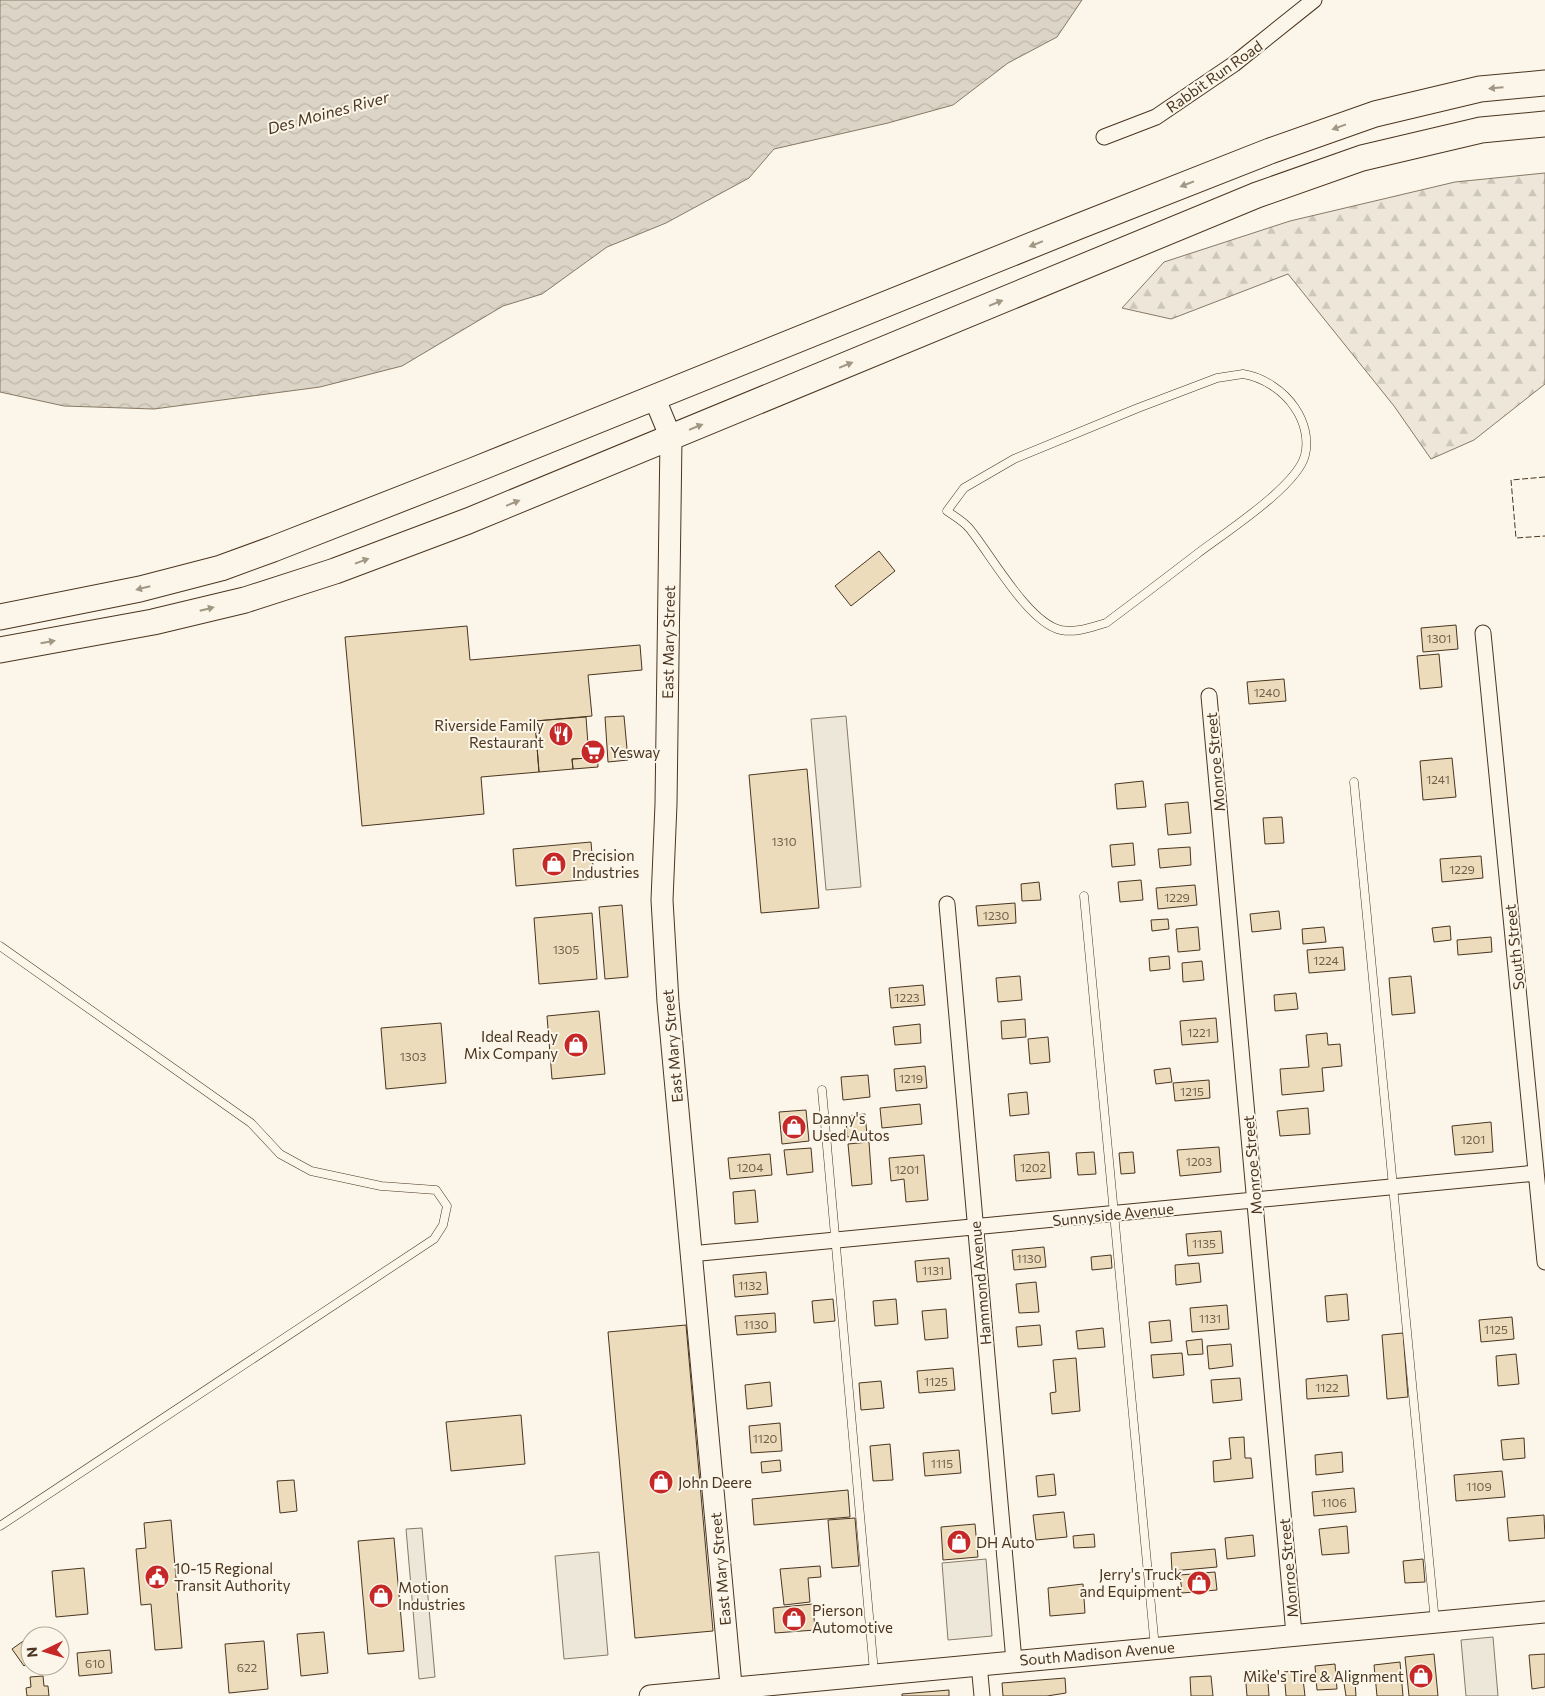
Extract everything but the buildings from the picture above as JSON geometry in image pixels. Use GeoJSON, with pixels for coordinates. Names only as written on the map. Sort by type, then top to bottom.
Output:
{"type":"FeatureCollection","features":[{"type":"Feature","properties":{"kind":"highway"},"geometry":{"type":"LineString","coordinates":[[0,617],[140,589],[221,568],[463,474],[1270,151],[1375,114],[1480,89],[1545,83]]}},
{"type":"Feature","properties":{"kind":"highway"},"geometry":{"type":"LineString","coordinates":[[0,650],[153,622],[245,600],[335,571],[468,521],[1258,195],[1362,158],[1482,130],[1545,124]]}},
{"type":"Feature","properties":{"kind":"main road","name":"East Mary Street"},"geometry":{"type":"LineString","coordinates":[[654,397],[671,438],[666,804],[662,900],[668,1011],[732,1692]]}},
{"type":"Feature","properties":{"kind":"main road","name":"South Madison Avenue"},"geometry":{"type":"LineString","coordinates":[[650,1696],[732,1692],[874,1674],[1545,1612]]}},
{"type":"Feature","properties":{"kind":"street","name":"Rabbit Run Road"},"geometry":{"type":"LineString","coordinates":[[1104,137],[1156,116],[1234,64],[1314,0]]}},
{"type":"Feature","properties":{"kind":"street","name":"South Street"},"geometry":{"type":"LineString","coordinates":[[1483,633],[1545,1262]]}},
{"type":"Feature","properties":{"kind":"street","name":"Monroe Street"},"geometry":{"type":"LineString","coordinates":[[1210,696],[1294,1634]]}},
{"type":"Feature","properties":{"kind":"street","name":"Hammond Avenue"},"geometry":{"type":"LineString","coordinates":[[947,904],[1014,1661]]}},
{"type":"Feature","properties":{"kind":"street","name":"Sunnyside Avenue"},"geometry":{"type":"LineString","coordinates":[[690,1254],[1536,1173]]}},
{"type":"Feature","properties":{"kind":"street"},"geometry":{"type":"LineString","coordinates":[[979,1664],[982,1696]]}},
{"type":"Feature","properties":{"kind":"lane"},"geometry":{"type":"LineString","coordinates":[[1243,374],[1254,376],[1273,386],[1290,400],[1302,418],[1306,440],[1305,456],[1297,472],[1272,497],[1106,624],[1077,631],[1059,630],[1040,618],[1010,586],[968,526],[948,511],[964,488],[1014,459],[1138,408],[1217,378],[1243,374]]}},
{"type":"Feature","properties":{"kind":"lane"},"geometry":{"type":"LineString","coordinates":[[1354,782],[1435,1622]]}},
{"type":"Feature","properties":{"kind":"lane"},"geometry":{"type":"LineString","coordinates":[[1084,896],[1155,1648]]}},
{"type":"Feature","properties":{"kind":"lane"},"geometry":{"type":"LineString","coordinates":[[0,946],[251,1123],[280,1154],[311,1171],[381,1186],[436,1190],[447,1206],[443,1225],[434,1239],[0,1526]]}},
{"type":"Feature","properties":{"kind":"lane"},"geometry":{"type":"LineString","coordinates":[[822,1090],[874,1674]]}},
{"type":"Feature","properties":{"kind":"green space"},"geometry":{"type":"Polygon","coordinates":[[[1545,173],[1545,384],[1474,440],[1431,459],[1394,406],[1288,274],[1171,319],[1122,308],[1164,262],[1290,221],[1455,182],[1545,173]]]}},
{"type":"Feature","properties":{"kind":"shaded area"},"geometry":{"type":"Polygon","coordinates":[[[846,716],[861,887],[826,890],[811,719],[846,716]]]}},
{"type":"Feature","properties":{"kind":"shaded area"},"geometry":{"type":"Polygon","coordinates":[[[422,1528],[435,1677],[419,1679],[406,1529],[422,1528]]]}},
{"type":"Feature","properties":{"kind":"shaded area"},"geometry":{"type":"Polygon","coordinates":[[[599,1552],[608,1655],[564,1659],[555,1556],[599,1552]]]}},
{"type":"Feature","properties":{"kind":"shaded area"},"geometry":{"type":"Polygon","coordinates":[[[986,1559],[992,1636],[948,1640],[942,1563],[986,1559]]]}},
{"type":"Feature","properties":{"kind":"shaded area"},"geometry":{"type":"Polygon","coordinates":[[[1493,1637],[1498,1696],[1466,1696],[1461,1640],[1493,1637]]]}},
{"type":"Feature","properties":{"kind":"water","name":"Des Moines River"},"geometry":{"type":"Polygon","coordinates":[[[0,0],[1082,0],[1057,37],[1008,63],[953,105],[888,123],[774,149],[749,178],[666,223],[607,247],[542,294],[503,306],[402,366],[320,387],[154,409],[64,406],[0,392],[0,0]]]}},
{"type":"Feature","properties":{"kind":"fence"},"geometry":{"type":"LineString","coordinates":[[1545,477],[1511,480],[1516,538],[1545,536]]}},
{"type":"Feature","properties":{"kind":"place","name":"Riverside Family Restaurant"},"geometry":{"type":"Point","coordinates":[561,734]}},
{"type":"Feature","properties":{"kind":"place","name":"Yesway"},"geometry":{"type":"Point","coordinates":[593,752]}},
{"type":"Feature","properties":{"kind":"place","name":"Precision Industries"},"geometry":{"type":"Point","coordinates":[554,864]}},
{"type":"Feature","properties":{"kind":"place","name":"Ideal Ready Mix Company"},"geometry":{"type":"Point","coordinates":[576,1045]}},
{"type":"Feature","properties":{"kind":"place","name":"Danny's Used Autos"},"geometry":{"type":"Point","coordinates":[794,1127]}},
{"type":"Feature","properties":{"kind":"place","name":"John Deere"},"geometry":{"type":"Point","coordinates":[661,1482]}},
{"type":"Feature","properties":{"kind":"place","name":"DH Auto"},"geometry":{"type":"Point","coordinates":[959,1542]}},
{"type":"Feature","properties":{"kind":"place","name":"10-15 Regional Transit Authority"},"geometry":{"type":"Point","coordinates":[157,1577]}},
{"type":"Feature","properties":{"kind":"place","name":"Jerry's Truck and Equipment"},"geometry":{"type":"Point","coordinates":[1199,1583]}},
{"type":"Feature","properties":{"kind":"place","name":"Motion Industries"},"geometry":{"type":"Point","coordinates":[381,1596]}},
{"type":"Feature","properties":{"kind":"place","name":"Pierson Automotive"},"geometry":{"type":"Point","coordinates":[794,1619]}},
{"type":"Feature","properties":{"kind":"place","name":"Mike's Tire & Alignment"},"geometry":{"type":"Point","coordinates":[1421,1676]}}]}
